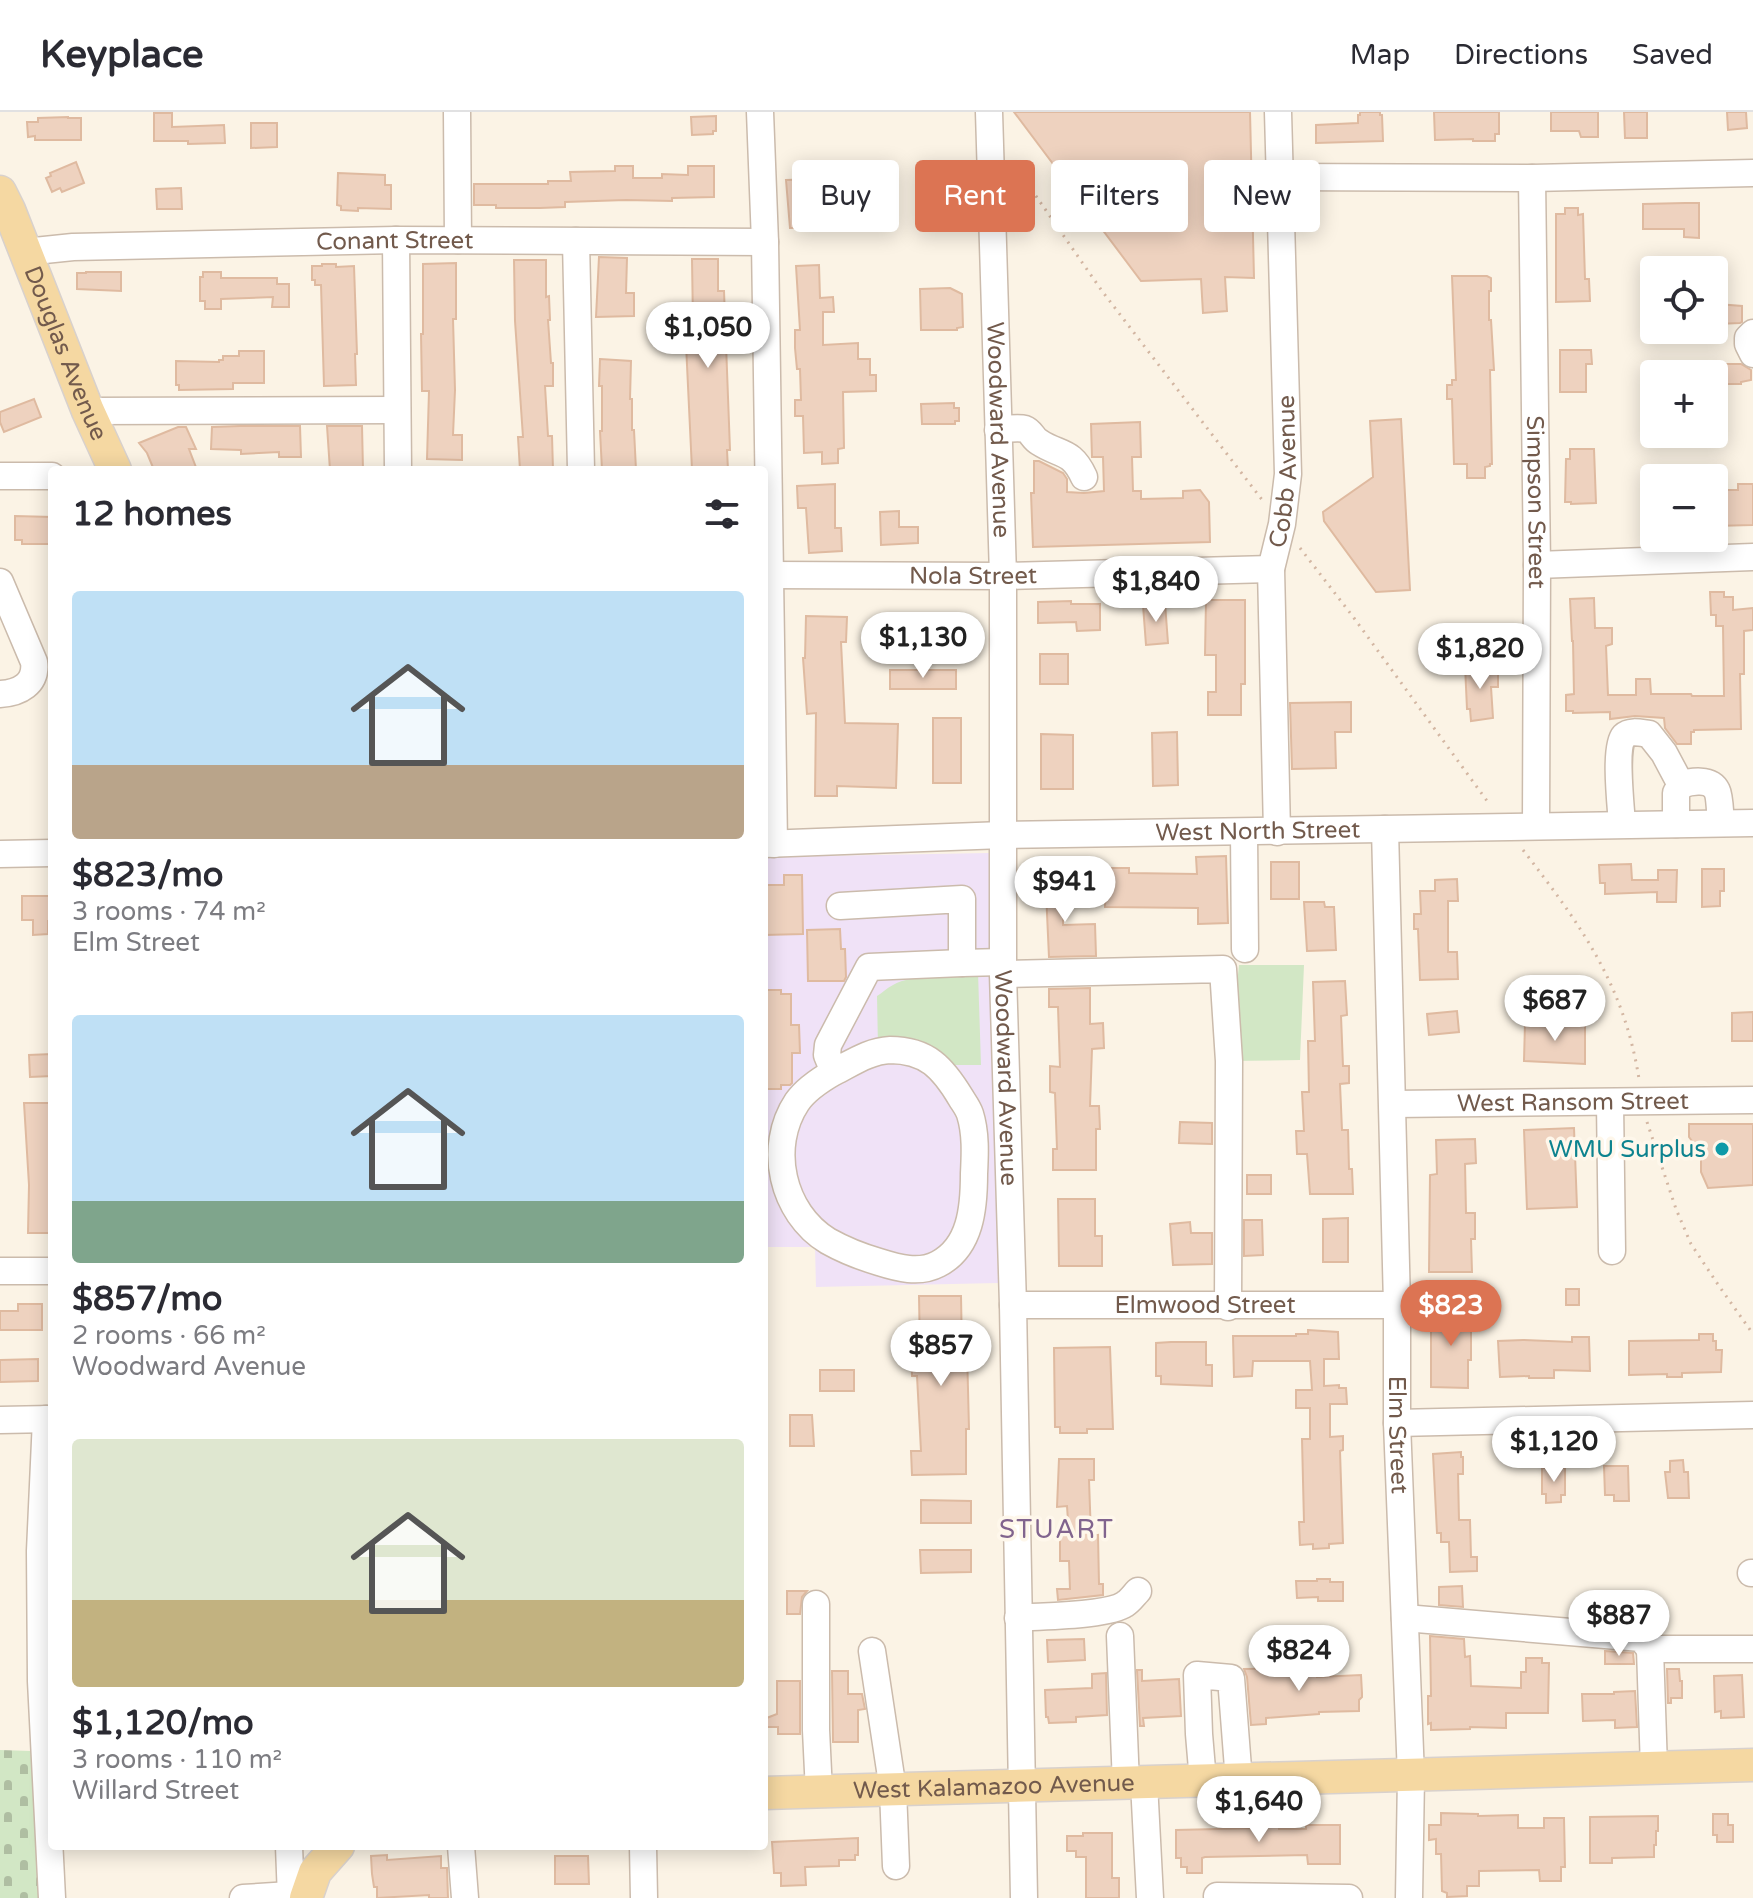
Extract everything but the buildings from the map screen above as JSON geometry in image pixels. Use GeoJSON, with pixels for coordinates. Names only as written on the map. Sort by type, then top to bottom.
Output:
{"type":"FeatureCollection","features":[{"type":"Feature","properties":{"kind":"main road","name":"Douglas Avenue"},"geometry":{"type":"LineString","coordinates":[[3,204],[113,466]]}},
{"type":"Feature","properties":{"kind":"main road","name":"West Kalamazoo Avenue"},"geometry":{"type":"LineString","coordinates":[[768,1793],[1753,1765]]}},
{"type":"Feature","properties":{"kind":"main road"},"geometry":{"type":"LineString","coordinates":[[295,1897],[334,1850]]}},
{"type":"Feature","properties":{"kind":"street"},"geometry":{"type":"LineString","coordinates":[[457,112],[458,240]]}},
{"type":"Feature","properties":{"kind":"street"},"geometry":{"type":"LineString","coordinates":[[760,112],[768,466]]}},
{"type":"Feature","properties":{"kind":"street","name":"Cobb Avenue"},"geometry":{"type":"LineString","coordinates":[[1278,112],[1279,160]]}},
{"type":"Feature","properties":{"kind":"street","name":"Woodward Avenue"},"geometry":{"type":"LineString","coordinates":[[990,122],[1003,576],[1003,968],[1024,1898]]}},
{"type":"Feature","properties":{"kind":"street"},"geometry":{"type":"LineString","coordinates":[[1320,177],[1532,178],[1753,173]]}},
{"type":"Feature","properties":{"kind":"street","name":"Simpson Street"},"geometry":{"type":"LineString","coordinates":[[1532,178],[1537,565],[1536,826]]}},
{"type":"Feature","properties":{"kind":"street","name":"Cobb Avenue"},"geometry":{"type":"LineString","coordinates":[[1277,832],[1271,569],[1282,524],[1288,474],[1281,232]]}},
{"type":"Feature","properties":{"kind":"street"},"geometry":{"type":"LineString","coordinates":[[396,240],[398,466]]}},
{"type":"Feature","properties":{"kind":"street","name":"Conant Street"},"geometry":{"type":"LineString","coordinates":[[25,252],[73,247],[396,240],[765,242]]}},
{"type":"Feature","properties":{"kind":"street"},"geometry":{"type":"LineString","coordinates":[[576,241],[581,466]]}},
{"type":"Feature","properties":{"kind":"street"},"geometry":{"type":"LineString","coordinates":[[1753,333],[1748,338],[1753,354]]}},
{"type":"Feature","properties":{"kind":"street"},"geometry":{"type":"LineString","coordinates":[[88,411],[397,410]]}},
{"type":"Feature","properties":{"kind":"street"},"geometry":{"type":"LineString","coordinates":[[998,430],[1028,430],[1038,442],[1064,453],[1078,464],[1084,477]]}},
{"type":"Feature","properties":{"kind":"street"},"geometry":{"type":"LineString","coordinates":[[0,476],[48,476]]}},
{"type":"Feature","properties":{"kind":"street"},"geometry":{"type":"LineString","coordinates":[[768,492],[769,844]]}},
{"type":"Feature","properties":{"kind":"street"},"geometry":{"type":"LineString","coordinates":[[1537,565],[1753,557]]}},
{"type":"Feature","properties":{"kind":"street","name":"Nola Street"},"geometry":{"type":"LineString","coordinates":[[769,575],[1003,576],[1271,569]]}},
{"type":"Feature","properties":{"kind":"street"},"geometry":{"type":"LineString","coordinates":[[0,582],[35,670],[30,682],[21,689],[0,694]]}},
{"type":"Feature","properties":{"kind":"street"},"geometry":{"type":"LineString","coordinates":[[1622,824],[1619,754],[1627,734],[1649,734],[1657,742],[1681,785]]}},
{"type":"Feature","properties":{"kind":"street"},"geometry":{"type":"LineString","coordinates":[[1676,824],[1676,793],[1681,785],[1690,782],[1710,784],[1717,790],[1721,823]]}},
{"type":"Feature","properties":{"kind":"street","name":"West North Street"},"geometry":{"type":"LineString","coordinates":[[769,844],[1003,835],[1753,823]]}},
{"type":"Feature","properties":{"kind":"street","name":"Elm Street"},"geometry":{"type":"LineString","coordinates":[[1385,829],[1393,1104],[1397,1423],[1411,1776],[1409,1898]]}},
{"type":"Feature","properties":{"kind":"street"},"geometry":{"type":"LineString","coordinates":[[1244,832],[1245,949]]}},
{"type":"Feature","properties":{"kind":"street"},"geometry":{"type":"LineString","coordinates":[[0,854],[48,853]]}},
{"type":"Feature","properties":{"kind":"street"},"geometry":{"type":"LineString","coordinates":[[840,906],[962,899],[962,963]]}},
{"type":"Feature","properties":{"kind":"street"},"geometry":{"type":"LineString","coordinates":[[834,1072],[827,1055],[828,1045],[869,967],[962,963],[1003,968],[1223,969],[1229,1061],[1228,1307]]}},
{"type":"Feature","properties":{"kind":"street"},"geometry":{"type":"LineString","coordinates":[[888,1050],[921,1055],[934,1062],[951,1079],[969,1111],[975,1147],[971,1216],[959,1248],[935,1266],[920,1269],[893,1266],[826,1240],[801,1214],[789,1195],[781,1167],[786,1123],[798,1100],[810,1087],[834,1072],[876,1052],[888,1050]]}},
{"type":"Feature","properties":{"kind":"street","name":"West Ransom Street"},"geometry":{"type":"LineString","coordinates":[[1393,1104],[1753,1100]]}},
{"type":"Feature","properties":{"kind":"street"},"geometry":{"type":"LineString","coordinates":[[1610,1103],[1612,1251]]}},
{"type":"Feature","properties":{"kind":"street"},"geometry":{"type":"LineString","coordinates":[[0,1271],[48,1271]]}},
{"type":"Feature","properties":{"kind":"street","name":"Elmwood Street"},"geometry":{"type":"LineString","coordinates":[[1013,1305],[1397,1305]]}},
{"type":"Feature","properties":{"kind":"street"},"geometry":{"type":"LineString","coordinates":[[1397,1423],[1753,1415]]}},
{"type":"Feature","properties":{"kind":"street"},"geometry":{"type":"LineString","coordinates":[[0,1420],[48,1419]]}},
{"type":"Feature","properties":{"kind":"street"},"geometry":{"type":"LineString","coordinates":[[48,1434],[40,1551],[41,1681],[48,1819]]}},
{"type":"Feature","properties":{"kind":"street"},"geometry":{"type":"LineString","coordinates":[[1018,1618],[1108,1610],[1124,1605],[1138,1591]]}},
{"type":"Feature","properties":{"kind":"street"},"geometry":{"type":"LineString","coordinates":[[816,1604],[819,1792]]}},
{"type":"Feature","properties":{"kind":"street"},"geometry":{"type":"LineString","coordinates":[[1405,1618],[1641,1638],[1650,1649],[1654,1768]]}},
{"type":"Feature","properties":{"kind":"street"},"geometry":{"type":"LineString","coordinates":[[1120,1636],[1150,1898]]}},
{"type":"Feature","properties":{"kind":"street"},"geometry":{"type":"LineString","coordinates":[[1650,1649],[1753,1649]]}},
{"type":"Feature","properties":{"kind":"street"},"geometry":{"type":"LineString","coordinates":[[872,1651],[893,1790],[896,1866]]}},
{"type":"Feature","properties":{"kind":"street"},"geometry":{"type":"LineString","coordinates":[[1203,1781],[1197,1675],[1231,1678],[1239,1781]]}},
{"type":"Feature","properties":{"kind":"street"},"geometry":{"type":"LineString","coordinates":[[50,1850],[52,1898]]}},
{"type":"Feature","properties":{"kind":"street"},"geometry":{"type":"LineString","coordinates":[[243,1898],[295,1897],[289,1850]]}},
{"type":"Feature","properties":{"kind":"street"},"geometry":{"type":"LineString","coordinates":[[461,1850],[465,1898]]}},
{"type":"Feature","properties":{"kind":"street"},"geometry":{"type":"LineString","coordinates":[[643,1850],[644,1898]]}},
{"type":"Feature","properties":{"kind":"street"},"geometry":{"type":"LineString","coordinates":[[1217,1896],[1349,1898]]}},
{"type":"Feature","properties":{"kind":"path"},"geometry":{"type":"LineString","coordinates":[[990,122],[1018,169],[1102,291],[1354,618],[1563,902],[1600,959],[1628,1027],[1648,1128],[1676,1209],[1691,1244],[1753,1334]]}},
{"type":"Feature","properties":{"kind":"shaded area"},"geometry":{"type":"Polygon","coordinates":[[[989,853],[998,1283],[816,1287],[815,1247],[768,1247],[768,857],[989,853]]]}},
{"type":"Feature","properties":{"kind":"green space"},"geometry":{"type":"Polygon","coordinates":[[[1239,965],[1304,965],[1300,1060],[1229,1061],[1239,965]]]}},
{"type":"Feature","properties":{"kind":"green space"},"geometry":{"type":"Polygon","coordinates":[[[978,972],[981,1065],[946,1065],[878,1047],[877,996],[901,981],[978,972]]]}},
{"type":"Feature","properties":{"kind":"green space"},"geometry":{"type":"Polygon","coordinates":[[[0,1750],[31,1751],[40,1898],[0,1898],[0,1750]]]}},
{"type":"Feature","properties":{"kind":"place","name":"WMU Surplus"},"geometry":{"type":"Point","coordinates":[1722,1149]}},
{"type":"Feature","properties":{"kind":"district","name":"STUART"},"geometry":{"type":"Point","coordinates":[1057,1529]}}]}
